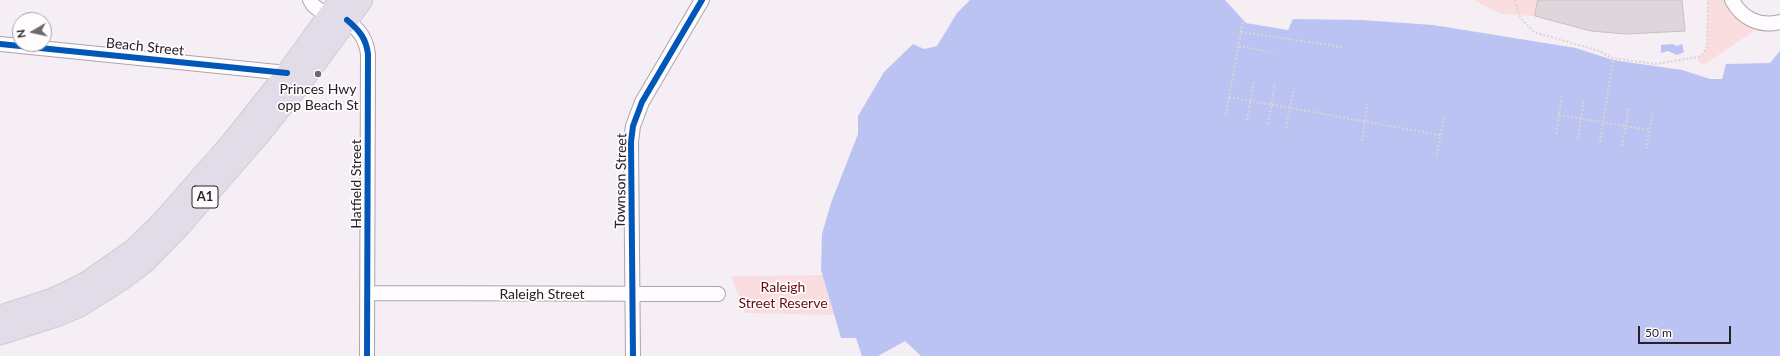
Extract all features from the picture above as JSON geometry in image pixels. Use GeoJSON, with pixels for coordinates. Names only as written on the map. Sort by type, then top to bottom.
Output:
{"type":"FeatureCollection","features":[{"type":"Feature","properties":{"kind":"highway","name":"A1"},"geometry":{"type":"LineString","coordinates":[[0,334],[60,316],[78,307],[121,280],[145,262],[179,227],[259,135],[303,80],[337,18],[340,0]]}},
{"type":"Feature","properties":{"kind":"highway","name":"A1"},"geometry":{"type":"LineString","coordinates":[[0,316],[50,300],[70,291],[89,281],[133,250],[161,223],[232,142],[287,73],[337,18],[362,0]]}},
{"type":"Feature","properties":{"kind":"street","name":"Hatfield Street"},"geometry":{"type":"LineString","coordinates":[[310,0],[313,5],[362,34],[367,46],[367,356]]}},
{"type":"Feature","properties":{"kind":"street","name":"Townson Street"},"geometry":{"type":"LineString","coordinates":[[632,356],[633,294],[631,142],[634,126],[642,102],[702,0]]}},
{"type":"Feature","properties":{"kind":"street"},"geometry":{"type":"LineString","coordinates":[[1732,0],[1741,14],[1751,20],[1764,24],[1780,22]]}},
{"type":"Feature","properties":{"kind":"street","name":"Beach Street"},"geometry":{"type":"LineString","coordinates":[[0,44],[287,73]]}},
{"type":"Feature","properties":{"kind":"street","name":"Raleigh Street"},"geometry":{"type":"LineString","coordinates":[[367,293],[718,294]]}},
{"type":"Feature","properties":{"kind":"path"},"geometry":{"type":"LineString","coordinates":[[1515,0],[1519,15],[1534,32],[1599,51],[1612,58],[1655,64],[1698,57],[1704,53],[1707,43],[1706,21],[1708,0]]}},
{"type":"Feature","properties":{"kind":"path"},"geometry":{"type":"LineString","coordinates":[[1226,115],[1243,20]]}},
{"type":"Feature","properties":{"kind":"path"},"geometry":{"type":"LineString","coordinates":[[1241,32],[1342,46]]}},
{"type":"Feature","properties":{"kind":"path"},"geometry":{"type":"LineString","coordinates":[[1239,46],[1274,53]]}},
{"type":"Feature","properties":{"kind":"path"},"geometry":{"type":"LineString","coordinates":[[1600,142],[1613,60]]}},
{"type":"Feature","properties":{"kind":"path"},"geometry":{"type":"LineString","coordinates":[[1247,120],[1254,81]]}},
{"type":"Feature","properties":{"kind":"path"},"geometry":{"type":"LineString","coordinates":[[1268,124],[1275,84]]}},
{"type":"Feature","properties":{"kind":"path"},"geometry":{"type":"LineString","coordinates":[[1286,128],[1294,88]]}},
{"type":"Feature","properties":{"kind":"path"},"geometry":{"type":"LineString","coordinates":[[1556,134],[1562,96]]}},
{"type":"Feature","properties":{"kind":"path"},"geometry":{"type":"LineString","coordinates":[[1229,97],[1440,135]]}},
{"type":"Feature","properties":{"kind":"path"},"geometry":{"type":"LineString","coordinates":[[1578,139],[1584,100]]}},
{"type":"Feature","properties":{"kind":"path"},"geometry":{"type":"LineString","coordinates":[[1362,141],[1368,103]]}},
{"type":"Feature","properties":{"kind":"path"},"geometry":{"type":"LineString","coordinates":[[1622,146],[1629,107]]}},
{"type":"Feature","properties":{"kind":"path"},"geometry":{"type":"LineString","coordinates":[[1646,149],[1653,110]]}},
{"type":"Feature","properties":{"kind":"path"},"geometry":{"type":"LineString","coordinates":[[1437,155],[1444,115]]}},
{"type":"Feature","properties":{"kind":"path"},"geometry":{"type":"LineString","coordinates":[[1559,115],[1649,130]]}},
{"type":"Feature","properties":{"kind":"green space"},"geometry":{"type":"Polygon","coordinates":[[[1475,0],[1538,0],[1535,16],[1501,14],[1475,0]]]}},
{"type":"Feature","properties":{"kind":"green space"},"geometry":{"type":"Polygon","coordinates":[[[1708,0],[1732,0],[1764,24],[1704,65],[1698,61],[1698,57],[1704,53],[1707,46],[1708,0]]]}},
{"type":"Feature","properties":{"kind":"green space","name":"Raleigh Street Reserve"},"geometry":{"type":"Polygon","coordinates":[[[823,275],[834,315],[745,313],[731,276],[823,275]]]}},
{"type":"Feature","properties":{"kind":"water"},"geometry":{"type":"Polygon","coordinates":[[[970,0],[1225,0],[1246,23],[1288,30],[1293,19],[1362,20],[1433,25],[1576,48],[1613,60],[1682,70],[1710,79],[1722,79],[1726,64],[1770,63],[1780,51],[1780,356],[921,356],[905,341],[878,356],[862,356],[856,338],[841,338],[821,270],[822,234],[831,203],[858,134],[858,116],[884,72],[913,44],[924,49],[937,46],[957,13],[970,0]]]}},
{"type":"Feature","properties":{"kind":"water"},"geometry":{"type":"Polygon","coordinates":[[[1672,44],[1677,46],[1682,44],[1684,52],[1677,55],[1668,51],[1661,53],[1661,45],[1672,44]]]}},
{"type":"Feature","properties":{"kind":"building"},"geometry":{"type":"Polygon","coordinates":[[[1538,0],[1682,0],[1685,31],[1626,34],[1591,31],[1535,16],[1538,0]]]}},
{"type":"Feature","properties":{"kind":"cycle path"},"geometry":{"type":"LineString","coordinates":[[633,356],[631,142],[633,126],[642,102],[702,0]]}},
{"type":"Feature","properties":{"kind":"cycle path"},"geometry":{"type":"LineString","coordinates":[[347,20],[355,27],[366,43],[368,54],[367,356]]}},
{"type":"Feature","properties":{"kind":"cycle path"},"geometry":{"type":"LineString","coordinates":[[0,44],[287,73]]}},
{"type":"Feature","properties":{"kind":"place","name":"Princes Hwy opp Beach St"},"geometry":{"type":"Point","coordinates":[318,74]}}]}
